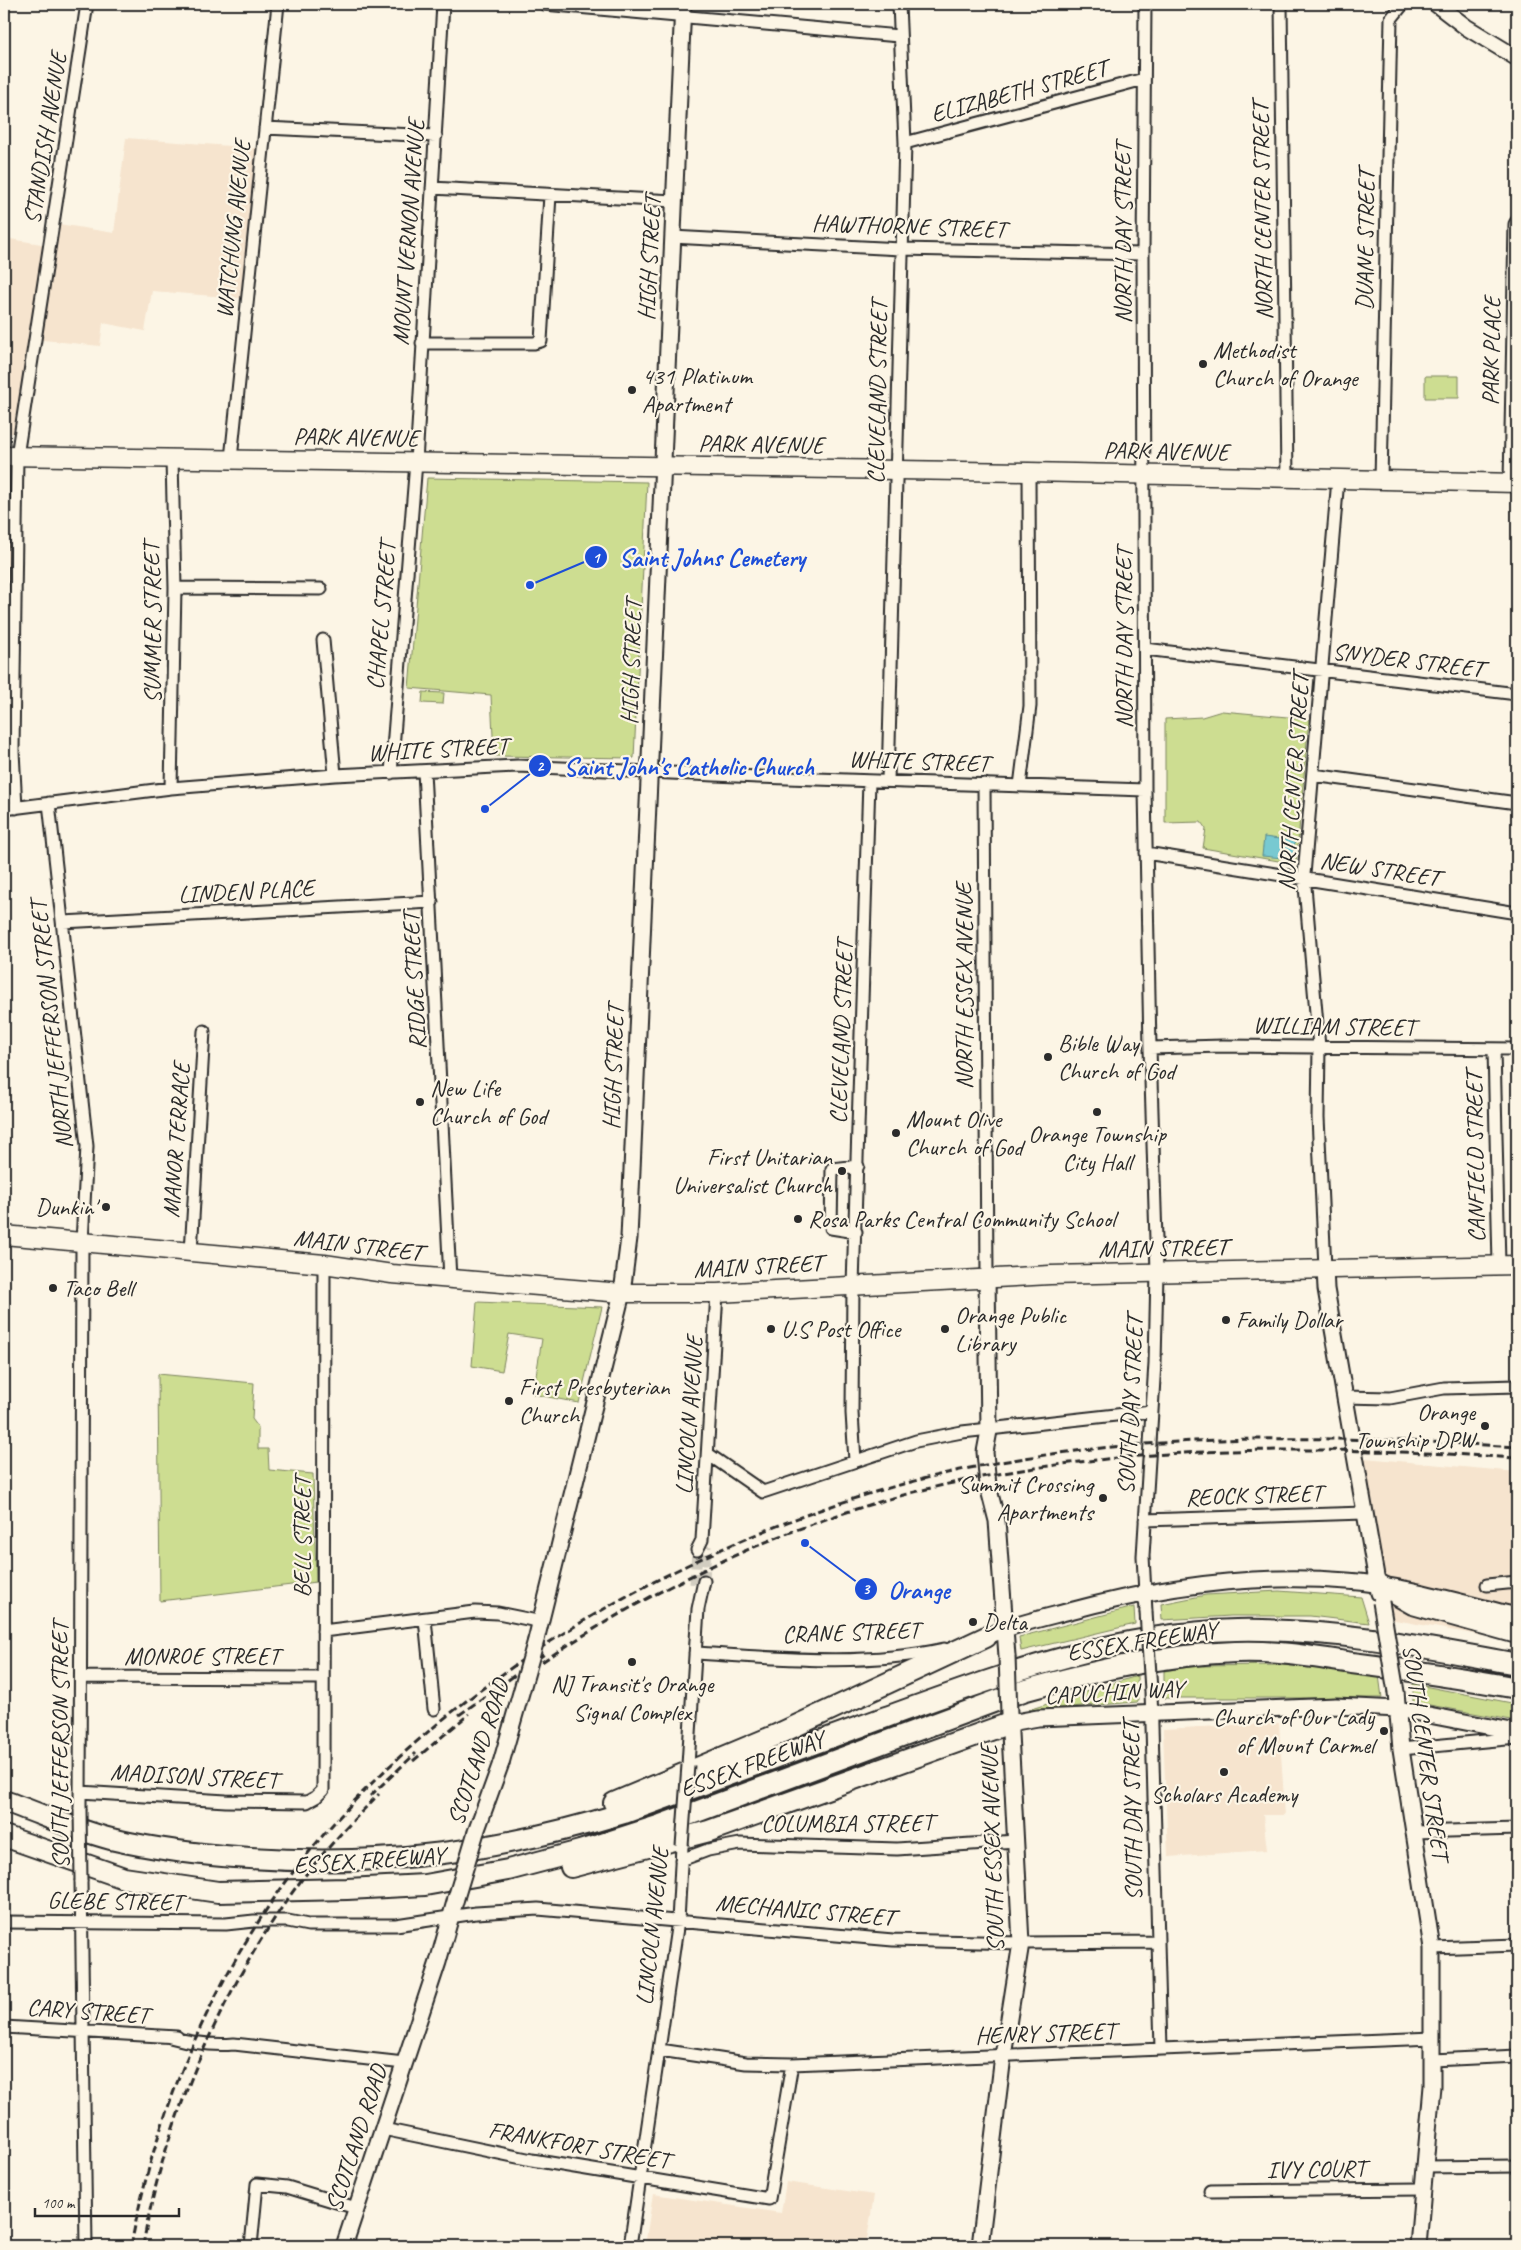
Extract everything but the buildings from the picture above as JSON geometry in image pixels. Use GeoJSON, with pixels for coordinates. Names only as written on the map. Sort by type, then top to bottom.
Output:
{"type":"FeatureCollection","features":[{"type":"Feature","properties":{"kind":"highway"},"geometry":{"type":"LineString","coordinates":[[1379,1593],[1517,1633]]}},
{"type":"Feature","properties":{"kind":"highway","name":"ESSEX FREEWAY"},"geometry":{"type":"LineString","coordinates":[[4,1801],[109,1838],[181,1853],[281,1860],[345,1861],[407,1858],[508,1843],[574,1828],[624,1813],[986,1681],[1078,1653],[1124,1642],[1177,1634],[1236,1630],[1293,1630],[1408,1644],[1517,1664]]}},
{"type":"Feature","properties":{"kind":"highway"},"geometry":{"type":"LineString","coordinates":[[508,1843],[639,1793],[774,1736],[986,1638]]}},
{"type":"Feature","properties":{"kind":"highway","name":"ESSEX FREEWAY"},"geometry":{"type":"LineString","coordinates":[[4,1836],[124,1878],[218,1892],[347,1890],[425,1885],[508,1870],[580,1851],[661,1825],[1023,1691],[1125,1665],[1171,1657],[1237,1652],[1291,1654],[1517,1688]]}},
{"type":"Feature","properties":{"kind":"highway"},"geometry":{"type":"LineString","coordinates":[[425,1885],[544,1874],[709,1832],[1010,1718]]}},
{"type":"Feature","properties":{"kind":"main road"},"geometry":{"type":"LineString","coordinates":[[1436,4],[1466,27],[1512,53],[1517,58]]}},
{"type":"Feature","properties":{"kind":"main road","name":"HIGH STREET"},"geometry":{"type":"LineString","coordinates":[[622,1293],[629,1238],[682,10]]}},
{"type":"Feature","properties":{"kind":"main road","name":"PARK AVENUE"},"geometry":{"type":"LineString","coordinates":[[10,456],[1144,474],[1514,483]]}},
{"type":"Feature","properties":{"kind":"main road","name":"MAIN STREET"},"geometry":{"type":"LineString","coordinates":[[4,1235],[324,1264],[392,1274],[622,1293],[717,1293],[987,1277],[1517,1265]]}},
{"type":"Feature","properties":{"kind":"main road","name":"SOUTH CENTER STREET"},"geometry":{"type":"LineString","coordinates":[[1325,1268],[1326,1288],[1344,1397],[1396,1692],[1401,1749],[1432,1948],[1432,2086],[1418,2246]]}},
{"type":"Feature","properties":{"kind":"main road","name":"SOUTH ESSEX AVENUE"},"geometry":{"type":"LineString","coordinates":[[980,2246],[1003,2056],[1021,1943],[1006,1628],[995,1507],[988,1486],[985,1452],[989,1431],[987,1277]]}},
{"type":"Feature","properties":{"kind":"main road","name":"SCOTLAND ROAD"},"geometry":{"type":"LineString","coordinates":[[344,2246],[383,2129],[476,1832],[502,1763],[542,1622],[622,1293]]}},
{"type":"Feature","properties":{"kind":"main road","name":"CRANE STREET"},"geometry":{"type":"LineString","coordinates":[[986,1638],[1006,1628],[1114,1598],[1217,1582],[1288,1578],[1517,1616]]}},
{"type":"Feature","properties":{"kind":"main road","name":"CAPUCHIN WAY"},"geometry":{"type":"LineString","coordinates":[[1010,1718],[1336,1706],[1398,1709],[1517,1732]]}},
{"type":"Feature","properties":{"kind":"street","name":"STANDISH AVENUE"},"geometry":{"type":"LineString","coordinates":[[16,808],[13,751],[10,456],[87,4]]}},
{"type":"Feature","properties":{"kind":"street","name":"WATCHUNG AVENUE"},"geometry":{"type":"LineString","coordinates":[[231,459],[278,4]]}},
{"type":"Feature","properties":{"kind":"street","name":"MOUNT VERNON AVENUE"},"geometry":{"type":"LineString","coordinates":[[416,462],[443,4]]}},
{"type":"Feature","properties":{"kind":"street"},"geometry":{"type":"LineString","coordinates":[[544,4],[682,10],[900,36]]}},
{"type":"Feature","properties":{"kind":"street","name":"CLEVELAND STREET"},"geometry":{"type":"LineString","coordinates":[[888,781],[905,143],[899,4]]}},
{"type":"Feature","properties":{"kind":"street","name":"NORTH DAY STREET"},"geometry":{"type":"LineString","coordinates":[[1146,4],[1143,254],[1145,790],[1157,1272]]}},
{"type":"Feature","properties":{"kind":"street","name":"NORTH CENTER STREET"},"geometry":{"type":"LineString","coordinates":[[1281,4],[1287,478]]}},
{"type":"Feature","properties":{"kind":"street","name":"DUANE STREET"},"geometry":{"type":"LineString","coordinates":[[1381,480],[1392,19],[1403,4]]}},
{"type":"Feature","properties":{"kind":"street","name":"ELIZABETH STREET"},"geometry":{"type":"LineString","coordinates":[[905,143],[1144,80]]}},
{"type":"Feature","properties":{"kind":"street"},"geometry":{"type":"LineString","coordinates":[[265,128],[436,136]]}},
{"type":"Feature","properties":{"kind":"street"},"geometry":{"type":"LineString","coordinates":[[432,188],[674,201]]}},
{"type":"Feature","properties":{"kind":"street"},"geometry":{"type":"LineString","coordinates":[[422,343],[534,343],[541,341],[550,195]]}},
{"type":"Feature","properties":{"kind":"street","name":"PARK PLACE"},"geometry":{"type":"LineString","coordinates":[[1514,483],[1515,224],[1517,221]]}},
{"type":"Feature","properties":{"kind":"street","name":"HAWTHORNE STREET"},"geometry":{"type":"LineString","coordinates":[[672,237],[902,249],[1143,254]]}},
{"type":"Feature","properties":{"kind":"street","name":"SUMMER STREET"},"geometry":{"type":"LineString","coordinates":[[171,788],[175,588],[172,458]]}},
{"type":"Feature","properties":{"kind":"street","name":"CHAPEL STREET"},"geometry":{"type":"LineString","coordinates":[[391,773],[416,462]]}},
{"type":"Feature","properties":{"kind":"street"},"geometry":{"type":"LineString","coordinates":[[1020,786],[1030,706],[1029,472]]}},
{"type":"Feature","properties":{"kind":"street","name":"NORTH CENTER STREET"},"geometry":{"type":"LineString","coordinates":[[1325,1268],[1318,1117],[1320,1047],[1304,879],[1338,479]]}},
{"type":"Feature","properties":{"kind":"street"},"geometry":{"type":"LineString","coordinates":[[175,588],[320,589]]}},
{"type":"Feature","properties":{"kind":"street"},"geometry":{"type":"LineString","coordinates":[[323,640],[335,775]]}},
{"type":"Feature","properties":{"kind":"street","name":"SNYDER STREET"},"geometry":{"type":"LineString","coordinates":[[1145,649],[1517,694]]}},
{"type":"Feature","properties":{"kind":"street","name":"WHITE STREET"},"geometry":{"type":"LineString","coordinates":[[4,809],[171,788],[335,775],[526,766],[1145,790]]}},
{"type":"Feature","properties":{"kind":"street","name":"RIDGE STREET"},"geometry":{"type":"LineString","coordinates":[[424,771],[450,1279]]}},
{"type":"Feature","properties":{"kind":"street"},"geometry":{"type":"LineString","coordinates":[[1312,776],[1517,802]]}},
{"type":"Feature","properties":{"kind":"street","name":"CLEVELAND STREET"},"geometry":{"type":"LineString","coordinates":[[855,1461],[852,1413],[853,1285],[869,780]]}},
{"type":"Feature","properties":{"kind":"street","name":"NORTH ESSEX AVENUE"},"geometry":{"type":"LineString","coordinates":[[984,784],[987,1277]]}},
{"type":"Feature","properties":{"kind":"street","name":"NORTH JEFFERSON STREET"},"geometry":{"type":"LineString","coordinates":[[50,803],[87,1146],[82,1243]]}},
{"type":"Feature","properties":{"kind":"street","name":"NEW STREET"},"geometry":{"type":"LineString","coordinates":[[1146,853],[1517,913]]}},
{"type":"Feature","properties":{"kind":"street","name":"LINDEN PLACE"},"geometry":{"type":"LineString","coordinates":[[63,922],[432,902]]}},
{"type":"Feature","properties":{"kind":"street","name":"MANOR TERRACE"},"geometry":{"type":"LineString","coordinates":[[191,1252],[204,1031]]}},
{"type":"Feature","properties":{"kind":"street","name":"WILLIAM STREET"},"geometry":{"type":"LineString","coordinates":[[1150,1048],[1517,1049]]}},
{"type":"Feature","properties":{"kind":"street","name":"CANFIELD STREET"},"geometry":{"type":"LineString","coordinates":[[1494,1049],[1499,1265]]}},
{"type":"Feature","properties":{"kind":"street"},"geometry":{"type":"LineString","coordinates":[[856,1232],[831,1228],[832,1169],[858,1166]]}},
{"type":"Feature","properties":{"kind":"street","name":"SOUTH JEFFERSON STREET"},"geometry":{"type":"LineString","coordinates":[[82,1243],[80,1809],[86,2246]]}},
{"type":"Feature","properties":{"kind":"street","name":"BELL STREET"},"geometry":{"type":"LineString","coordinates":[[307,1802],[323,1790],[324,1264]]}},
{"type":"Feature","properties":{"kind":"street","name":"SOUTH DAY STREET"},"geometry":{"type":"LineString","coordinates":[[1157,1272],[1152,1411],[1143,1556],[1151,1690],[1157,1942],[1162,2049]]}},
{"type":"Feature","properties":{"kind":"street","name":"LINCOLN AVENUE"},"geometry":{"type":"LineString","coordinates":[[702,1545],[717,1293]]}},
{"type":"Feature","properties":{"kind":"street"},"geometry":{"type":"LineString","coordinates":[[1344,1397],[1390,1398],[1444,1388],[1517,1386]]}},
{"type":"Feature","properties":{"kind":"street"},"geometry":{"type":"LineString","coordinates":[[708,1454],[763,1492],[916,1441],[962,1432],[989,1431],[1064,1420],[1152,1411]]}},
{"type":"Feature","properties":{"kind":"street","name":"REOCK STREET"},"geometry":{"type":"LineString","coordinates":[[1145,1520],[1364,1513]]}},
{"type":"Feature","properties":{"kind":"street"},"geometry":{"type":"LineString","coordinates":[[1488,1585],[1517,1582]]}},
{"type":"Feature","properties":{"kind":"street","name":"LINCOLN AVENUE"},"geometry":{"type":"LineString","coordinates":[[630,2246],[678,1921],[699,1583]]}},
{"type":"Feature","properties":{"kind":"street"},"geometry":{"type":"LineString","coordinates":[[323,1631],[475,1612],[490,1612],[542,1622]]}},
{"type":"Feature","properties":{"kind":"street"},"geometry":{"type":"LineString","coordinates":[[425,1619],[434,1709]]}},
{"type":"Feature","properties":{"kind":"street","name":"CRANE STREET"},"geometry":{"type":"LineString","coordinates":[[695,1653],[824,1661],[929,1652],[986,1638]]}},
{"type":"Feature","properties":{"kind":"street","name":"MONROE STREET"},"geometry":{"type":"LineString","coordinates":[[81,1677],[323,1678]]}},
{"type":"Feature","properties":{"kind":"street"},"geometry":{"type":"LineString","coordinates":[[1401,1749],[1517,1738]]}},
{"type":"Feature","properties":{"kind":"street","name":"MADISON STREET"},"geometry":{"type":"LineString","coordinates":[[80,1792],[226,1801],[307,1802]]}},
{"type":"Feature","properties":{"kind":"street"},"geometry":{"type":"LineString","coordinates":[[1415,1832],[1517,1829]]}},
{"type":"Feature","properties":{"kind":"street","name":"COLUMBIA STREET"},"geometry":{"type":"LineString","coordinates":[[681,1860],[708,1850],[740,1844],[897,1849],[1016,1841]]}},
{"type":"Feature","properties":{"kind":"street","name":"MECHANIC STREET"},"geometry":{"type":"LineString","coordinates":[[450,1918],[510,1910],[538,1909],[893,1940],[1021,1943],[1157,1942]]}},
{"type":"Feature","properties":{"kind":"street","name":"GLEBE STREET"},"geometry":{"type":"LineString","coordinates":[[4,1922],[226,1924],[279,1921],[308,1925],[396,1925],[450,1918]]}},
{"type":"Feature","properties":{"kind":"street"},"geometry":{"type":"LineString","coordinates":[[1432,1948],[1517,1945]]}},
{"type":"Feature","properties":{"kind":"street","name":"CARY STREET"},"geometry":{"type":"LineString","coordinates":[[4,2027],[170,2037],[189,2043],[234,2044],[404,2063]]}},
{"type":"Feature","properties":{"kind":"street","name":"HENRY STREET"},"geometry":{"type":"LineString","coordinates":[[660,2050],[746,2063],[792,2064],[1433,2038]]}},
{"type":"Feature","properties":{"kind":"street"},"geometry":{"type":"LineString","coordinates":[[1433,2060],[1517,2056]]}},
{"type":"Feature","properties":{"kind":"street","name":"FRANKFORT STREET"},"geometry":{"type":"LineString","coordinates":[[383,2129],[532,2160],[769,2199],[792,2064]]}},
{"type":"Feature","properties":{"kind":"street"},"geometry":{"type":"LineString","coordinates":[[1424,2167],[1517,2166]]}},
{"type":"Feature","properties":{"kind":"street"},"geometry":{"type":"LineString","coordinates":[[251,2246],[257,2184],[287,2187],[356,2208]]}},
{"type":"Feature","properties":{"kind":"street","name":"IVY COURT"},"geometry":{"type":"LineString","coordinates":[[1210,2191],[1422,2189]]}},
{"type":"Feature","properties":{"kind":"shaded area"},"geometry":{"type":"Polygon","coordinates":[[[126,138],[267,149],[250,299],[152,291],[145,331],[103,323],[100,346],[34,339],[21,433],[4,433],[4,238],[54,246],[59,224],[114,233],[126,138]]]}},
{"type":"Feature","properties":{"kind":"shaded area"},"geometry":{"type":"Polygon","coordinates":[[[4,476],[18,476],[16,805],[4,807],[4,476]]]}},
{"type":"Feature","properties":{"kind":"shaded area"},"geometry":{"type":"Polygon","coordinates":[[[1354,1457],[1517,1472],[1517,1642],[1384,1618],[1354,1457]]]}},
{"type":"Feature","properties":{"kind":"shaded area","name":"Scholars Academy"},"geometry":{"type":"Polygon","coordinates":[[[1279,1723],[1285,1815],[1263,1815],[1267,1850],[1168,1857],[1163,1729],[1279,1723]]]}},
{"type":"Feature","properties":{"kind":"shaded area"},"geometry":{"type":"Polygon","coordinates":[[[786,2182],[874,2195],[866,2246],[645,2246],[653,2194],[781,2213],[786,2182]]]}},
{"type":"Feature","properties":{"kind":"green space"},"geometry":{"type":"Polygon","coordinates":[[[1425,376],[1459,376],[1459,398],[1425,398],[1425,376]]]}},
{"type":"Feature","properties":{"kind":"green space"},"geometry":{"type":"Polygon","coordinates":[[[427,478],[647,482],[634,758],[494,756],[491,695],[409,688],[427,478]]]}},
{"type":"Feature","properties":{"kind":"green space"},"geometry":{"type":"Polygon","coordinates":[[[423,692],[444,693],[443,704],[422,703],[423,692]]]}},
{"type":"Feature","properties":{"kind":"green space"},"geometry":{"type":"Polygon","coordinates":[[[1222,711],[1309,719],[1296,864],[1203,848],[1206,829],[1201,822],[1165,823],[1165,719],[1202,717],[1222,711]]]}},
{"type":"Feature","properties":{"kind":"green space"},"geometry":{"type":"Polygon","coordinates":[[[477,1302],[602,1307],[579,1403],[533,1394],[542,1339],[509,1334],[502,1371],[472,1366],[477,1302]]]}},
{"type":"Feature","properties":{"kind":"green space"},"geometry":{"type":"Polygon","coordinates":[[[158,1374],[254,1383],[252,1419],[258,1427],[258,1449],[268,1449],[269,1470],[313,1474],[316,1582],[160,1601],[158,1374]]]}},
{"type":"Feature","properties":{"kind":"green space"},"geometry":{"type":"Polygon","coordinates":[[[1279,1591],[1361,1597],[1369,1623],[1310,1616],[1231,1616],[1162,1620],[1161,1604],[1206,1595],[1279,1591]]]}},
{"type":"Feature","properties":{"kind":"green space"},"geometry":{"type":"Polygon","coordinates":[[[1134,1607],[1135,1624],[1021,1651],[1019,1637],[1134,1607]]]}},
{"type":"Feature","properties":{"kind":"green space"},"geometry":{"type":"Polygon","coordinates":[[[1282,1665],[1379,1675],[1382,1698],[1164,1698],[1164,1671],[1195,1666],[1282,1665]]]}},
{"type":"Feature","properties":{"kind":"green space"},"geometry":{"type":"Polygon","coordinates":[[[1137,1676],[1138,1702],[1028,1710],[1137,1676]]]}},
{"type":"Feature","properties":{"kind":"green space"},"geometry":{"type":"Polygon","coordinates":[[[1413,1684],[1517,1704],[1517,1721],[1413,1702],[1413,1684]]]}},
{"type":"Feature","properties":{"kind":"water"},"geometry":{"type":"Polygon","coordinates":[[[1264,837],[1295,841],[1293,859],[1262,856],[1264,837]]]}},
{"type":"Feature","properties":{"kind":"tunnel"},"geometry":{"type":"LineString","coordinates":[[704,1581],[706,1546]]}},
{"type":"Feature","properties":{"kind":"tunnel"},"geometry":{"type":"LineString","coordinates":[[695,1584],[697,1550]]}},
{"type":"Feature","properties":{"kind":"railway"},"geometry":{"type":"LineString","coordinates":[[131,2246],[143,2191],[158,2137],[177,2083],[199,2031],[224,1980],[252,1931],[284,1884],[319,1840],[386,1769],[462,1704],[545,1645],[634,1592],[727,1547],[822,1509],[918,1480],[1013,1460],[1139,1445],[1265,1439],[1391,1440],[1517,1447]]}},
{"type":"Feature","properties":{"kind":"railway"},"geometry":{"type":"LineString","coordinates":[[542,1662],[590,1631],[640,1603],[691,1576],[743,1552],[851,1511],[906,1494],[962,1481],[1100,1460],[1169,1454],[1239,1451],[1378,1451],[1517,1458]]}},
{"type":"Feature","properties":{"kind":"railway"},"geometry":{"type":"LineString","coordinates":[[459,1715],[546,1653]]}},
{"type":"Feature","properties":{"kind":"railway"},"geometry":{"type":"LineString","coordinates":[[413,1761],[469,1714]]}},
{"type":"Feature","properties":{"kind":"railway"},"geometry":{"type":"LineString","coordinates":[[370,1796],[416,1753]]}},
{"type":"Feature","properties":{"kind":"railway"},"geometry":{"type":"LineString","coordinates":[[143,2246],[166,2150],[202,2053],[224,2006],[248,1961],[303,1878],[379,1794]]}},
{"type":"Feature","properties":{"kind":"place","name":"Methodist Church of Orange"},"geometry":{"type":"Point","coordinates":[1203,364]}},
{"type":"Feature","properties":{"kind":"place","name":"431 Platinum Apartment"},"geometry":{"type":"Point","coordinates":[632,390]}},
{"type":"Feature","properties":{"kind":"place","name":"Saint Johns Cemetery"},"geometry":{"type":"Point","coordinates":[530,585]}},
{"type":"Feature","properties":{"kind":"place","name":"Saint John's Catholic Church"},"geometry":{"type":"Point","coordinates":[485,809]}},
{"type":"Feature","properties":{"kind":"place","name":"Bible Way Church of God"},"geometry":{"type":"Point","coordinates":[1048,1057]}},
{"type":"Feature","properties":{"kind":"place","name":"New Life Church of God"},"geometry":{"type":"Point","coordinates":[420,1102]}},
{"type":"Feature","properties":{"kind":"place","name":"Orange Township City Hall"},"geometry":{"type":"Point","coordinates":[1097,1112]}},
{"type":"Feature","properties":{"kind":"place","name":"Mount Olive Church of God"},"geometry":{"type":"Point","coordinates":[896,1133]}},
{"type":"Feature","properties":{"kind":"place","name":"First Unitarian Universalist Church"},"geometry":{"type":"Point","coordinates":[842,1171]}},
{"type":"Feature","properties":{"kind":"place","name":"Dunkin'"},"geometry":{"type":"Point","coordinates":[106,1207]}},
{"type":"Feature","properties":{"kind":"place","name":"Rosa Parks Central Community School"},"geometry":{"type":"Point","coordinates":[798,1219]}},
{"type":"Feature","properties":{"kind":"place","name":"Taco Bell"},"geometry":{"type":"Point","coordinates":[53,1288]}},
{"type":"Feature","properties":{"kind":"place","name":"Family Dollar"},"geometry":{"type":"Point","coordinates":[1226,1320]}},
{"type":"Feature","properties":{"kind":"place","name":"U.S Post Office"},"geometry":{"type":"Point","coordinates":[771,1329]}},
{"type":"Feature","properties":{"kind":"place","name":"Orange Public Library"},"geometry":{"type":"Point","coordinates":[945,1329]}},
{"type":"Feature","properties":{"kind":"place","name":"First Presbyterian Church"},"geometry":{"type":"Point","coordinates":[509,1401]}},
{"type":"Feature","properties":{"kind":"place","name":"Orange Township DPW"},"geometry":{"type":"Point","coordinates":[1485,1426]}},
{"type":"Feature","properties":{"kind":"place","name":"Summit Crossing Apartments"},"geometry":{"type":"Point","coordinates":[1103,1498]}},
{"type":"Feature","properties":{"kind":"place","name":"Orange"},"geometry":{"type":"Point","coordinates":[805,1543]}},
{"type":"Feature","properties":{"kind":"place","name":"Delta"},"geometry":{"type":"Point","coordinates":[973,1622]}},
{"type":"Feature","properties":{"kind":"place","name":"NJ Transit's Orange Signal Complex"},"geometry":{"type":"Point","coordinates":[632,1662]}},
{"type":"Feature","properties":{"kind":"place","name":"Church of Our Lady of Mount Carmel"},"geometry":{"type":"Point","coordinates":[1384,1731]}},
{"type":"Feature","properties":{"kind":"place","name":"Scholars Academy"},"geometry":{"type":"Point","coordinates":[1224,1772]}}]}
